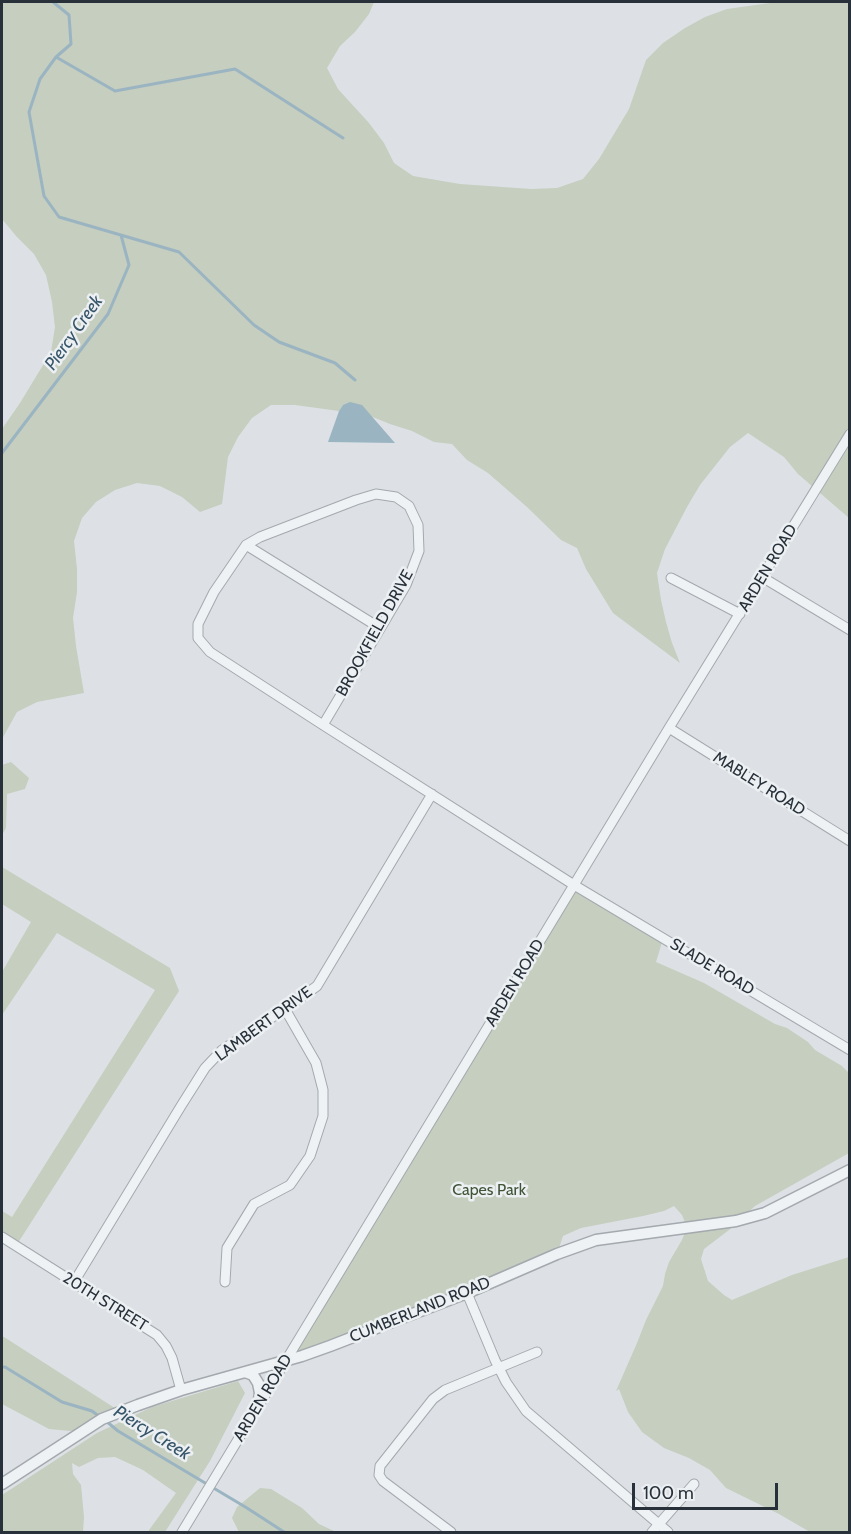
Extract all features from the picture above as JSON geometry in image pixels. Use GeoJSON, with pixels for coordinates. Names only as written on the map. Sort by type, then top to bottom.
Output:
{"type":"FeatureCollection","features":[{"type":"Feature","properties":{"kind":"street","name":"ARDEN ROAD"},"geometry":{"type":"LineString","coordinates":[[182,1533],[849,434]]}},
{"type":"Feature","properties":{"kind":"street","name":"BROOKFIELD DRIVE"},"geometry":{"type":"LineString","coordinates":[[246,545],[260,537],[376,494],[396,497],[409,506],[418,525],[419,551],[406,585],[322,724]]}},
{"type":"Feature","properties":{"kind":"street"},"geometry":{"type":"LineString","coordinates":[[380,628],[246,545],[214,592],[198,624],[198,638],[210,652],[574,885]]}},
{"type":"Feature","properties":{"kind":"street"},"geometry":{"type":"LineString","coordinates":[[762,577],[849,630]]}},
{"type":"Feature","properties":{"kind":"street"},"geometry":{"type":"LineString","coordinates":[[671,578],[740,614]]}},
{"type":"Feature","properties":{"kind":"street","name":"MABLEY ROAD"},"geometry":{"type":"LineString","coordinates":[[669,728],[849,841]]}},
{"type":"Feature","properties":{"kind":"street","name":"LAMBERT DRIVE"},"geometry":{"type":"LineString","coordinates":[[74,1282],[206,1068],[222,1050],[318,986],[432,794]]}},
{"type":"Feature","properties":{"kind":"street","name":"SLADE ROAD"},"geometry":{"type":"LineString","coordinates":[[574,885],[849,1050]]}},
{"type":"Feature","properties":{"kind":"street"},"geometry":{"type":"LineString","coordinates":[[225,1282],[227,1248],[254,1204],[290,1185],[310,1156],[323,1116],[323,1090],[316,1063],[285,1010]]}},
{"type":"Feature","properties":{"kind":"street","name":"CUMBERLAND ROAD"},"geometry":{"type":"LineString","coordinates":[[2,1484],[102,1419],[181,1390],[330,1346],[596,1240],[736,1221],[765,1213],[849,1170]]}},
{"type":"Feature","properties":{"kind":"street","name":"20TH STREET"},"geometry":{"type":"LineString","coordinates":[[2,1237],[157,1335],[172,1358],[181,1390]]}},
{"type":"Feature","properties":{"kind":"street"},"geometry":{"type":"LineString","coordinates":[[467,1293],[499,1368],[526,1411],[668,1533]]}},
{"type":"Feature","properties":{"kind":"street"},"geometry":{"type":"LineString","coordinates":[[451,1533],[383,1481],[379,1474],[380,1466],[433,1399],[445,1390],[537,1352]]}},
{"type":"Feature","properties":{"kind":"street"},"geometry":{"type":"LineString","coordinates":[[244,1372],[253,1375],[258,1383],[258,1406]]}},
{"type":"Feature","properties":{"kind":"street"},"geometry":{"type":"LineString","coordinates":[[652,1533],[694,1484]]}},
{"type":"Feature","properties":{"kind":"green space"},"geometry":{"type":"Polygon","coordinates":[[[2,2],[374,2],[369,14],[340,46],[327,68],[338,89],[384,143],[394,163],[413,176],[460,184],[531,189],[557,188],[583,179],[599,159],[629,109],[646,60],[663,43],[685,28],[727,9],[777,2],[849,2],[849,518],[798,474],[784,457],[748,433],[730,447],[700,485],[687,507],[665,549],[657,573],[666,622],[680,663],[613,613],[586,569],[577,548],[561,540],[527,507],[488,473],[467,460],[452,444],[434,442],[412,431],[343,405],[339,411],[295,405],[271,405],[252,418],[238,437],[228,457],[222,504],[200,512],[182,497],[160,486],[137,483],[115,490],[96,502],[82,518],[74,541],[77,592],[73,618],[84,693],[37,702],[17,712],[2,739],[2,429],[51,352],[55,327],[46,275],[34,254],[2,219],[2,2]]]}},
{"type":"Feature","properties":{"kind":"green space"},"geometry":{"type":"Polygon","coordinates":[[[11,762],[29,778],[25,789],[7,794],[6,828],[2,835],[2,765],[11,762]]]}},
{"type":"Feature","properties":{"kind":"green space"},"geometry":{"type":"Polygon","coordinates":[[[2,867],[170,968],[179,991],[16,1246],[2,1237],[2,1211],[12,1217],[155,990],[57,933],[2,1015],[2,972],[31,922],[2,904],[2,867]]]}},
{"type":"Feature","properties":{"kind":"green space","name":"Capes Park"},"geometry":{"type":"Polygon","coordinates":[[[574,885],[663,939],[656,962],[704,983],[775,1024],[787,1028],[849,1073],[849,1153],[755,1206],[704,1249],[701,1259],[708,1281],[732,1300],[792,1275],[849,1257],[849,1532],[810,1532],[726,1488],[710,1470],[664,1448],[642,1432],[628,1412],[619,1389],[616,1391],[663,1286],[669,1262],[687,1227],[682,1215],[674,1206],[643,1216],[581,1228],[563,1236],[557,1254],[286,1360],[574,885]]]}},
{"type":"Feature","properties":{"kind":"green space"},"geometry":{"type":"Polygon","coordinates":[[[2,1337],[121,1412],[81,1432],[49,1429],[2,1404],[2,1337]]]}},
{"type":"Feature","properties":{"kind":"green space"},"geometry":{"type":"Polygon","coordinates":[[[238,1381],[245,1393],[210,1461],[165,1532],[149,1532],[149,1530],[176,1493],[143,1470],[115,1457],[98,1458],[79,1467],[72,1463],[73,1474],[81,1485],[83,1532],[2,1532],[2,1495],[97,1433],[152,1407],[238,1381]]]}},
{"type":"Feature","properties":{"kind":"green space"},"geometry":{"type":"Polygon","coordinates":[[[260,1488],[271,1489],[302,1508],[319,1524],[336,1532],[239,1532],[232,1518],[237,1507],[260,1488]]]}},
{"type":"Feature","properties":{"kind":"water"},"geometry":{"type":"Polygon","coordinates":[[[350,402],[362,405],[395,443],[328,442],[339,411],[343,405],[350,402]]]}},
{"type":"Feature","properties":{"kind":"waterway","name":"Piercy Creek"},"geometry":{"type":"LineString","coordinates":[[53,2],[69,15],[71,44],[56,57],[40,79],[29,112],[44,196],[59,217],[179,252],[254,325],[279,342],[335,363],[355,380]]}},
{"type":"Feature","properties":{"kind":"waterway"},"geometry":{"type":"LineString","coordinates":[[56,57],[115,91],[235,69],[343,138]]}},
{"type":"Feature","properties":{"kind":"waterway","name":"Piercy Creek"},"geometry":{"type":"LineString","coordinates":[[2,453],[108,314],[129,265],[121,235]]}},
{"type":"Feature","properties":{"kind":"waterway","name":"Piercy Creek"},"geometry":{"type":"LineString","coordinates":[[2,1367],[62,1402],[92,1411],[100,1417]]}},
{"type":"Feature","properties":{"kind":"waterway","name":"Piercy Creek"},"geometry":{"type":"LineString","coordinates":[[106,1421],[118,1431],[284,1532]]}}]}
